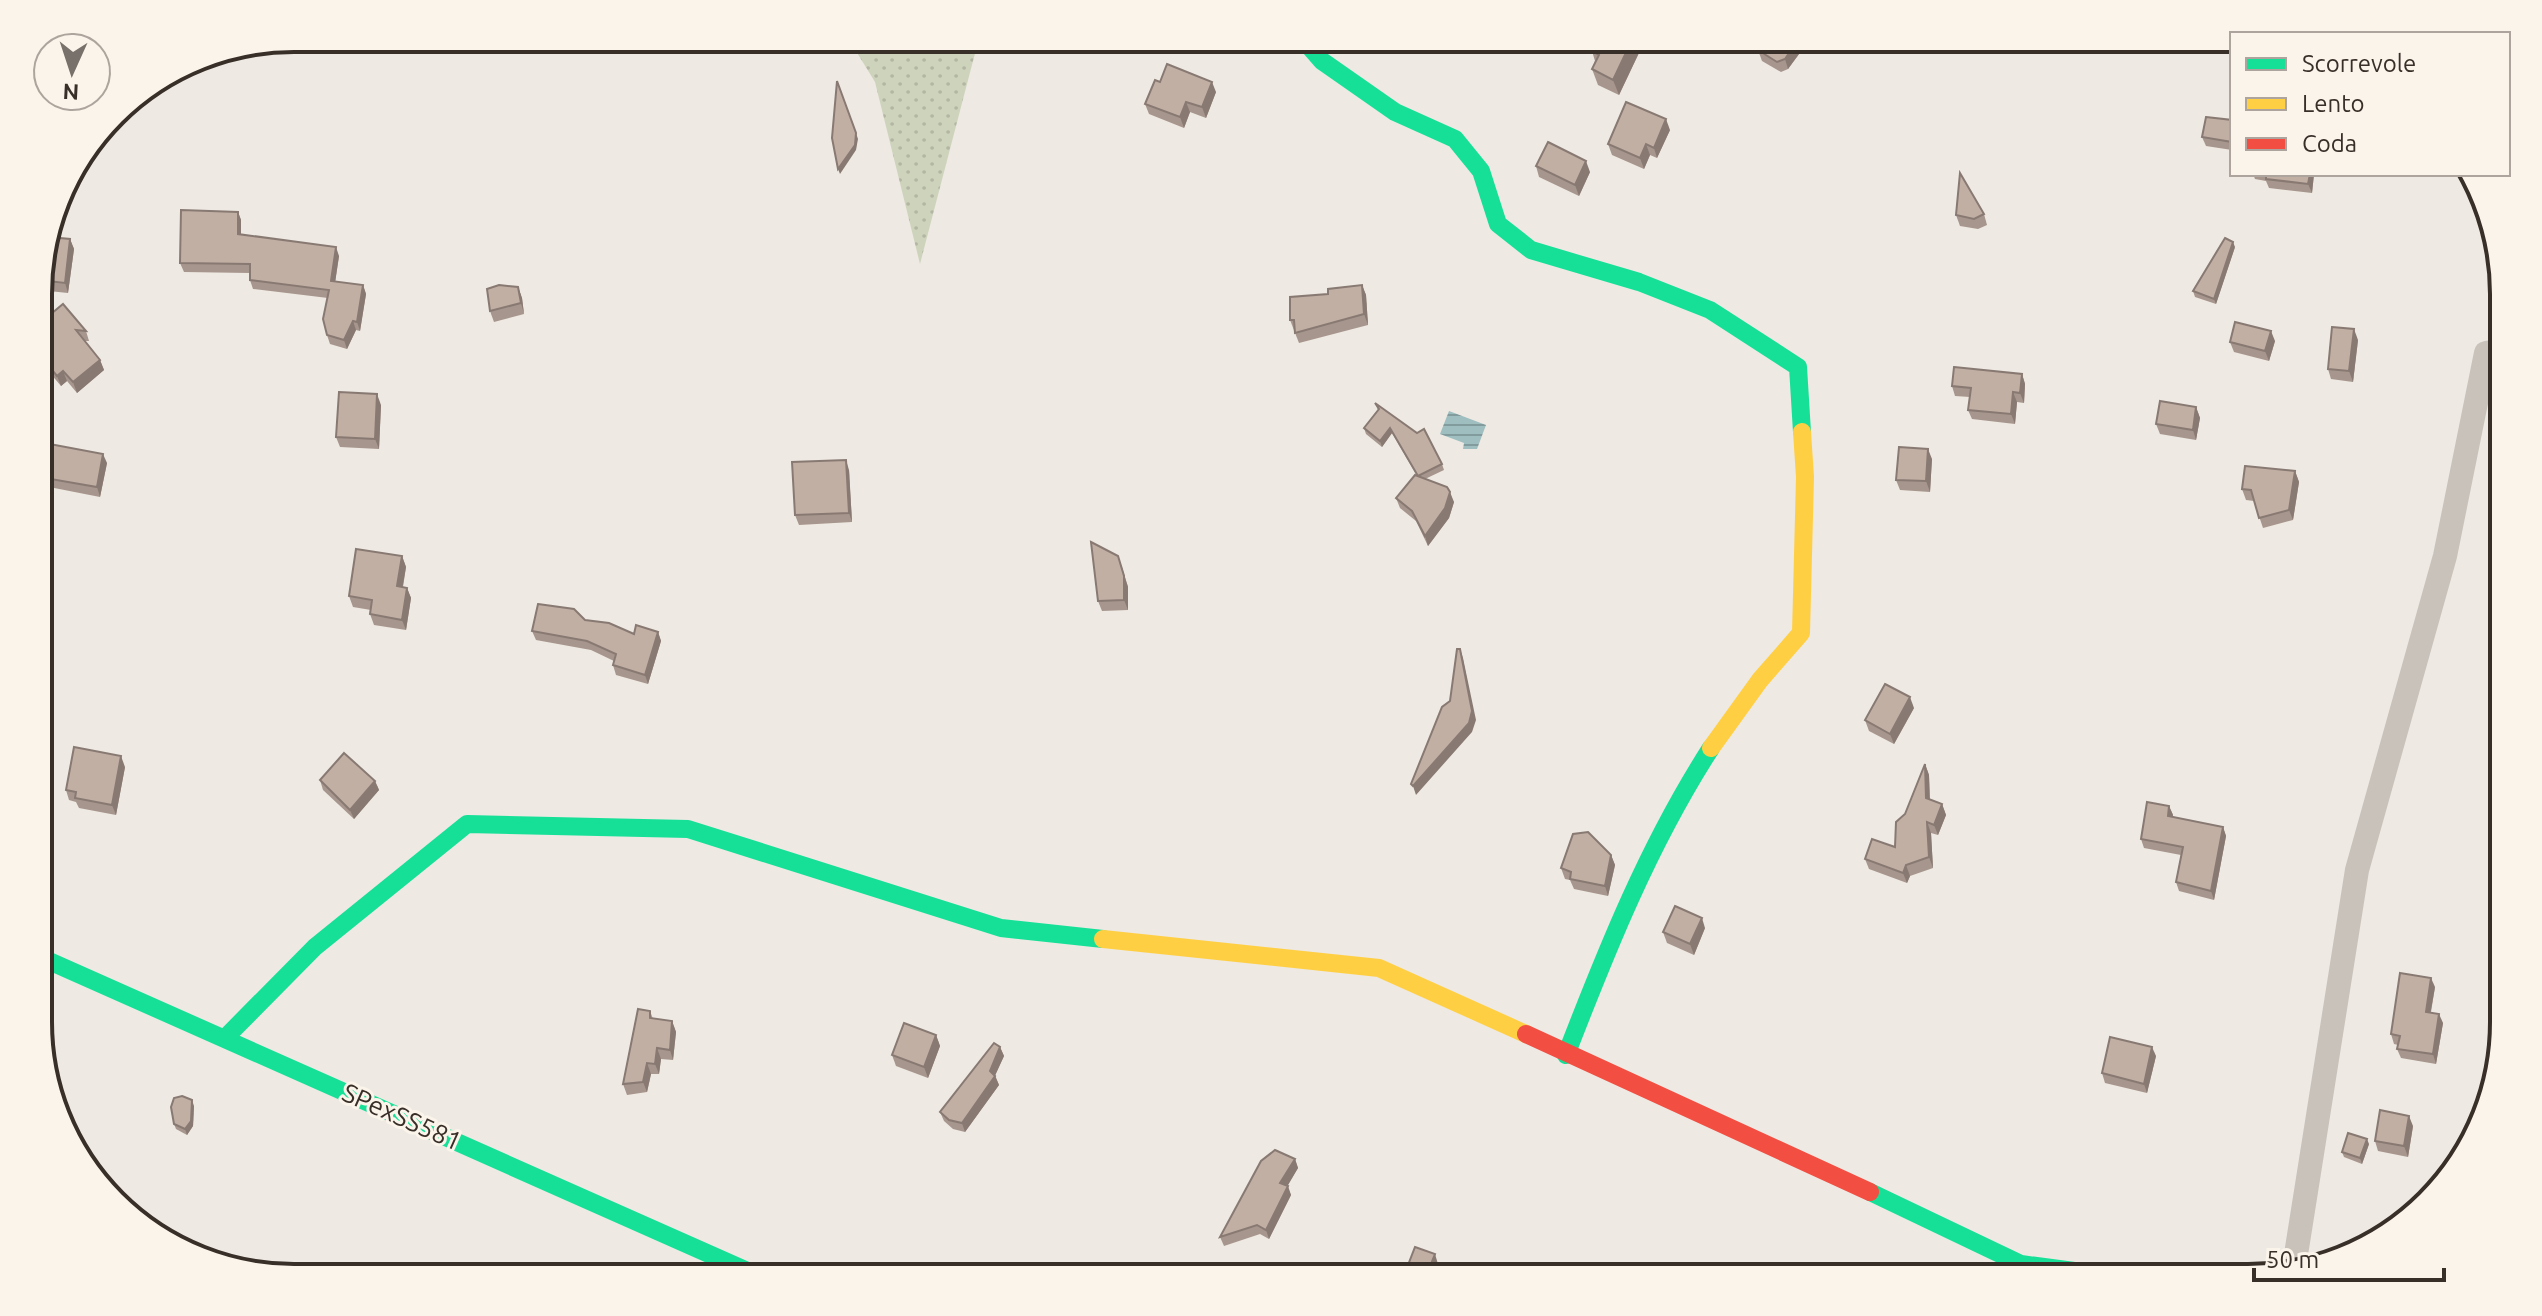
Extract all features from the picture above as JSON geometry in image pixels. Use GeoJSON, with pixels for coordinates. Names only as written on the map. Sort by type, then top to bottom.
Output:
{"type":"FeatureCollection","features":[{"type":"Feature","properties":{"kind":"street"},"geometry":{"type":"LineString","coordinates":[[1315,52],[1322,61],[1395,112],[1455,139],[1481,171],[1498,224],[1531,250],[1639,282],[1710,310],[1798,367],[1805,477],[1801,633],[1758,677],[1719,734],[1640,870],[1566,1055]]}},
{"type":"Feature","properties":{"kind":"street"},"geometry":{"type":"LineString","coordinates":[[2295,1259],[2357,870],[2445,556],[2486,353],[2490,352]]}},
{"type":"Feature","properties":{"kind":"street"},"geometry":{"type":"LineString","coordinates":[[225,1038],[315,947],[467,824],[688,829],[1001,928],[1379,968],[1485,1013],[1566,1055],[1721,1121],[2019,1263]]}},
{"type":"Feature","properties":{"kind":"street","name":"SPexSS581"},"geometry":{"type":"LineString","coordinates":[[52,962],[731,1264]]}},
{"type":"Feature","properties":{"kind":"green space"},"geometry":{"type":"Polygon","coordinates":[[[857,53],[975,53],[920,264],[875,82],[857,53]]]}},
{"type":"Feature","properties":{"kind":"water"},"geometry":{"type":"Polygon","coordinates":[[[1449,411],[1486,425],[1477,449],[1463,449],[1464,443],[1440,434],[1449,411]]]}},
{"type":"Feature","properties":{"kind":"building"},"geometry":{"type":"Polygon","coordinates":[[[1594,52],[1626,52],[1613,80],[1592,69],[1599,55],[1594,52]]]}},
{"type":"Feature","properties":{"kind":"building"},"geometry":{"type":"Polygon","coordinates":[[[1762,52],[1790,52],[1785,59],[1777,62],[1762,52]]]}},
{"type":"Feature","properties":{"kind":"building"},"geometry":{"type":"Polygon","coordinates":[[[1167,64],[1212,82],[1202,107],[1186,102],[1180,117],[1145,104],[1155,80],[1160,82],[1167,64]]]}},
{"type":"Feature","properties":{"kind":"building"},"geometry":{"type":"Polygon","coordinates":[[[837,81],[856,133],[855,145],[838,169],[832,138],[837,81]]]}},
{"type":"Feature","properties":{"kind":"building"},"geometry":{"type":"Polygon","coordinates":[[[1626,102],[1666,119],[1654,148],[1646,144],[1640,158],[1608,144],[1626,102]]]}},
{"type":"Feature","properties":{"kind":"building"},"geometry":{"type":"Polygon","coordinates":[[[2206,117],[2230,120],[2230,142],[2202,137],[2206,117]]]}},
{"type":"Feature","properties":{"kind":"building"},"geometry":{"type":"Polygon","coordinates":[[[1548,142],[1586,161],[1575,185],[1536,166],[1548,142]]]}},
{"type":"Feature","properties":{"kind":"building"},"geometry":{"type":"Polygon","coordinates":[[[1960,173],[1984,214],[1974,219],[1956,215],[1960,173]]]}},
{"type":"Feature","properties":{"kind":"building"},"geometry":{"type":"Polygon","coordinates":[[[2266,176],[2310,176],[2308,184],[2266,179],[2266,176]]]}},
{"type":"Feature","properties":{"kind":"building"},"geometry":{"type":"Polygon","coordinates":[[[181,210],[238,212],[238,234],[336,247],[331,281],[363,285],[357,322],[353,321],[344,340],[327,335],[323,319],[329,290],[250,280],[250,264],[180,263],[181,210]]]}},
{"type":"Feature","properties":{"kind":"building"},"geometry":{"type":"Polygon","coordinates":[[[59,238],[70,239],[65,283],[53,282],[59,238]]]}},
{"type":"Feature","properties":{"kind":"building"},"geometry":{"type":"Polygon","coordinates":[[[2225,238],[2233,242],[2214,299],[2193,291],[2225,238]]]}},
{"type":"Feature","properties":{"kind":"building"},"geometry":{"type":"Polygon","coordinates":[[[499,285],[518,287],[521,303],[490,311],[487,289],[499,285]]]}},
{"type":"Feature","properties":{"kind":"building"},"geometry":{"type":"Polygon","coordinates":[[[1362,285],[1364,314],[1295,333],[1294,320],[1290,320],[1290,297],[1328,294],[1328,289],[1362,285]]]}},
{"type":"Feature","properties":{"kind":"building"},"geometry":{"type":"Polygon","coordinates":[[[63,304],[86,331],[76,330],[100,360],[73,382],[63,371],[57,376],[53,371],[53,312],[63,304]]]}},
{"type":"Feature","properties":{"kind":"building"},"geometry":{"type":"Polygon","coordinates":[[[2235,322],[2271,331],[2265,351],[2230,342],[2235,322]]]}},
{"type":"Feature","properties":{"kind":"building"},"geometry":{"type":"Polygon","coordinates":[[[2332,327],[2354,329],[2349,371],[2328,369],[2332,327]]]}},
{"type":"Feature","properties":{"kind":"building"},"geometry":{"type":"Polygon","coordinates":[[[1954,367],[2022,374],[2020,393],[2013,392],[2011,414],[1968,410],[1971,388],[1952,386],[1954,367]]]}},
{"type":"Feature","properties":{"kind":"building"},"geometry":{"type":"Polygon","coordinates":[[[339,392],[377,394],[375,439],[336,437],[339,392]]]}},
{"type":"Feature","properties":{"kind":"building"},"geometry":{"type":"Polygon","coordinates":[[[2160,401],[2196,407],[2193,430],[2156,424],[2160,401]]]}},
{"type":"Feature","properties":{"kind":"building"},"geometry":{"type":"Polygon","coordinates":[[[1375,403],[1417,433],[1424,429],[1442,464],[1418,476],[1390,428],[1380,441],[1364,428],[1379,409],[1375,403]]]}},
{"type":"Feature","properties":{"kind":"building"},"geometry":{"type":"Polygon","coordinates":[[[53,445],[103,454],[97,487],[53,479],[53,445]]]}},
{"type":"Feature","properties":{"kind":"building"},"geometry":{"type":"Polygon","coordinates":[[[1899,447],[1928,449],[1926,481],[1896,480],[1899,447]]]}},
{"type":"Feature","properties":{"kind":"building"},"geometry":{"type":"Polygon","coordinates":[[[846,460],[849,513],[795,515],[792,462],[846,460]]]}},
{"type":"Feature","properties":{"kind":"building"},"geometry":{"type":"Polygon","coordinates":[[[2245,466],[2295,471],[2289,510],[2259,518],[2251,490],[2242,489],[2245,466]]]}},
{"type":"Feature","properties":{"kind":"building"},"geometry":{"type":"Polygon","coordinates":[[[1415,475],[1447,487],[1450,492],[1445,508],[1425,536],[1412,511],[1396,498],[1415,475]]]}},
{"type":"Feature","properties":{"kind":"building"},"geometry":{"type":"Polygon","coordinates":[[[1091,542],[1118,556],[1124,576],[1124,600],[1098,601],[1091,542]]]}},
{"type":"Feature","properties":{"kind":"building"},"geometry":{"type":"Polygon","coordinates":[[[356,549],[402,556],[397,586],[407,588],[402,620],[370,614],[372,600],[349,596],[356,549]]]}},
{"type":"Feature","properties":{"kind":"building"},"geometry":{"type":"Polygon","coordinates":[[[538,604],[574,609],[585,620],[609,623],[634,634],[636,625],[658,632],[645,675],[613,665],[616,654],[587,641],[532,631],[538,604]]]}},
{"type":"Feature","properties":{"kind":"building"},"geometry":{"type":"Polygon","coordinates":[[[1457,649],[1460,649],[1472,711],[1469,723],[1413,786],[1411,784],[1442,707],[1450,701],[1457,649]]]}},
{"type":"Feature","properties":{"kind":"building"},"geometry":{"type":"Polygon","coordinates":[[[1885,684],[1910,697],[1890,734],[1865,720],[1885,684]]]}},
{"type":"Feature","properties":{"kind":"building"},"geometry":{"type":"Polygon","coordinates":[[[74,747],[121,756],[112,805],[75,798],[76,792],[66,790],[74,747]]]}},
{"type":"Feature","properties":{"kind":"building"},"geometry":{"type":"Polygon","coordinates":[[[344,753],[375,781],[350,810],[320,780],[344,753]]]}},
{"type":"Feature","properties":{"kind":"building"},"geometry":{"type":"Polygon","coordinates":[[[1925,764],[1926,798],[1942,804],[1934,825],[1927,822],[1929,857],[1906,865],[1903,873],[1865,859],[1872,839],[1895,847],[1896,822],[1905,814],[1925,764]]]}},
{"type":"Feature","properties":{"kind":"building"},"geometry":{"type":"Polygon","coordinates":[[[2147,802],[2169,806],[2168,816],[2223,827],[2211,891],[2176,882],[2183,847],[2141,839],[2147,802]]]}},
{"type":"Feature","properties":{"kind":"building"},"geometry":{"type":"Polygon","coordinates":[[[1588,832],[1611,855],[1605,886],[1570,879],[1571,872],[1561,868],[1573,834],[1588,832]]]}},
{"type":"Feature","properties":{"kind":"building"},"geometry":{"type":"Polygon","coordinates":[[[1675,906],[1702,918],[1690,944],[1663,932],[1675,906]]]}},
{"type":"Feature","properties":{"kind":"building"},"geometry":{"type":"Polygon","coordinates":[[[2400,973],[2431,978],[2426,1012],[2439,1014],[2433,1054],[2397,1049],[2400,1036],[2391,1034],[2400,973]]]}},
{"type":"Feature","properties":{"kind":"building"},"geometry":{"type":"Polygon","coordinates":[[[638,1009],[650,1011],[650,1018],[672,1021],[670,1050],[657,1048],[655,1064],[647,1063],[643,1082],[623,1084],[638,1009]]]}},
{"type":"Feature","properties":{"kind":"building"},"geometry":{"type":"Polygon","coordinates":[[[904,1023],[936,1035],[924,1067],[892,1055],[904,1023]]]}},
{"type":"Feature","properties":{"kind":"building"},"geometry":{"type":"Polygon","coordinates":[[[2110,1037],[2152,1047],[2144,1084],[2102,1073],[2110,1037]]]}},
{"type":"Feature","properties":{"kind":"building"},"geometry":{"type":"Polygon","coordinates":[[[994,1043],[1000,1047],[990,1071],[995,1076],[962,1123],[949,1120],[940,1112],[994,1043]]]}},
{"type":"Feature","properties":{"kind":"building"},"geometry":{"type":"Polygon","coordinates":[[[182,1096],[192,1100],[191,1121],[185,1129],[174,1124],[171,1107],[174,1098],[182,1096]]]}},
{"type":"Feature","properties":{"kind":"building"},"geometry":{"type":"Polygon","coordinates":[[[2380,1110],[2409,1116],[2404,1146],[2375,1141],[2380,1110]]]}},
{"type":"Feature","properties":{"kind":"building"},"geometry":{"type":"Polygon","coordinates":[[[2348,1133],[2367,1139],[2360,1158],[2342,1152],[2348,1133]]]}},
{"type":"Feature","properties":{"kind":"building"},"geometry":{"type":"Polygon","coordinates":[[[1275,1150],[1295,1159],[1280,1183],[1288,1186],[1266,1230],[1257,1225],[1220,1237],[1261,1161],[1275,1150]]]}},
{"type":"Feature","properties":{"kind":"building"},"geometry":{"type":"Polygon","coordinates":[[[1415,1247],[1435,1254],[1431,1263],[1409,1263],[1415,1247]]]}},
{"type":"Feature","properties":{"kind":"traffic: fast"},"geometry":{"type":"LineString","coordinates":[[1315,52],[1322,61],[1395,112],[1455,139],[1481,171],[1498,224],[1531,250],[1639,282],[1710,310],[1798,367],[1802,432]]}},
{"type":"Feature","properties":{"kind":"traffic: fast"},"geometry":{"type":"LineString","coordinates":[[1566,1055],[1649,859],[1711,748]]}},
{"type":"Feature","properties":{"kind":"traffic: fast"},"geometry":{"type":"LineString","coordinates":[[225,1038],[315,947],[467,824],[688,829],[1001,928],[1103,939]]}},
{"type":"Feature","properties":{"kind":"traffic: fast"},"geometry":{"type":"LineString","coordinates":[[52,962],[731,1264]]}},
{"type":"Feature","properties":{"kind":"traffic: fast"},"geometry":{"type":"LineString","coordinates":[[1870,1192],[2019,1263]]}},
{"type":"Feature","properties":{"kind":"traffic: slow"},"geometry":{"type":"LineString","coordinates":[[1711,748],[1760,680],[1801,633],[1805,477],[1802,432]]}},
{"type":"Feature","properties":{"kind":"traffic: slow"},"geometry":{"type":"LineString","coordinates":[[1103,939],[1379,968],[1526,1034]]}},
{"type":"Feature","properties":{"kind":"traffic: jam"},"geometry":{"type":"LineString","coordinates":[[1526,1034],[1870,1192]]}}]}
